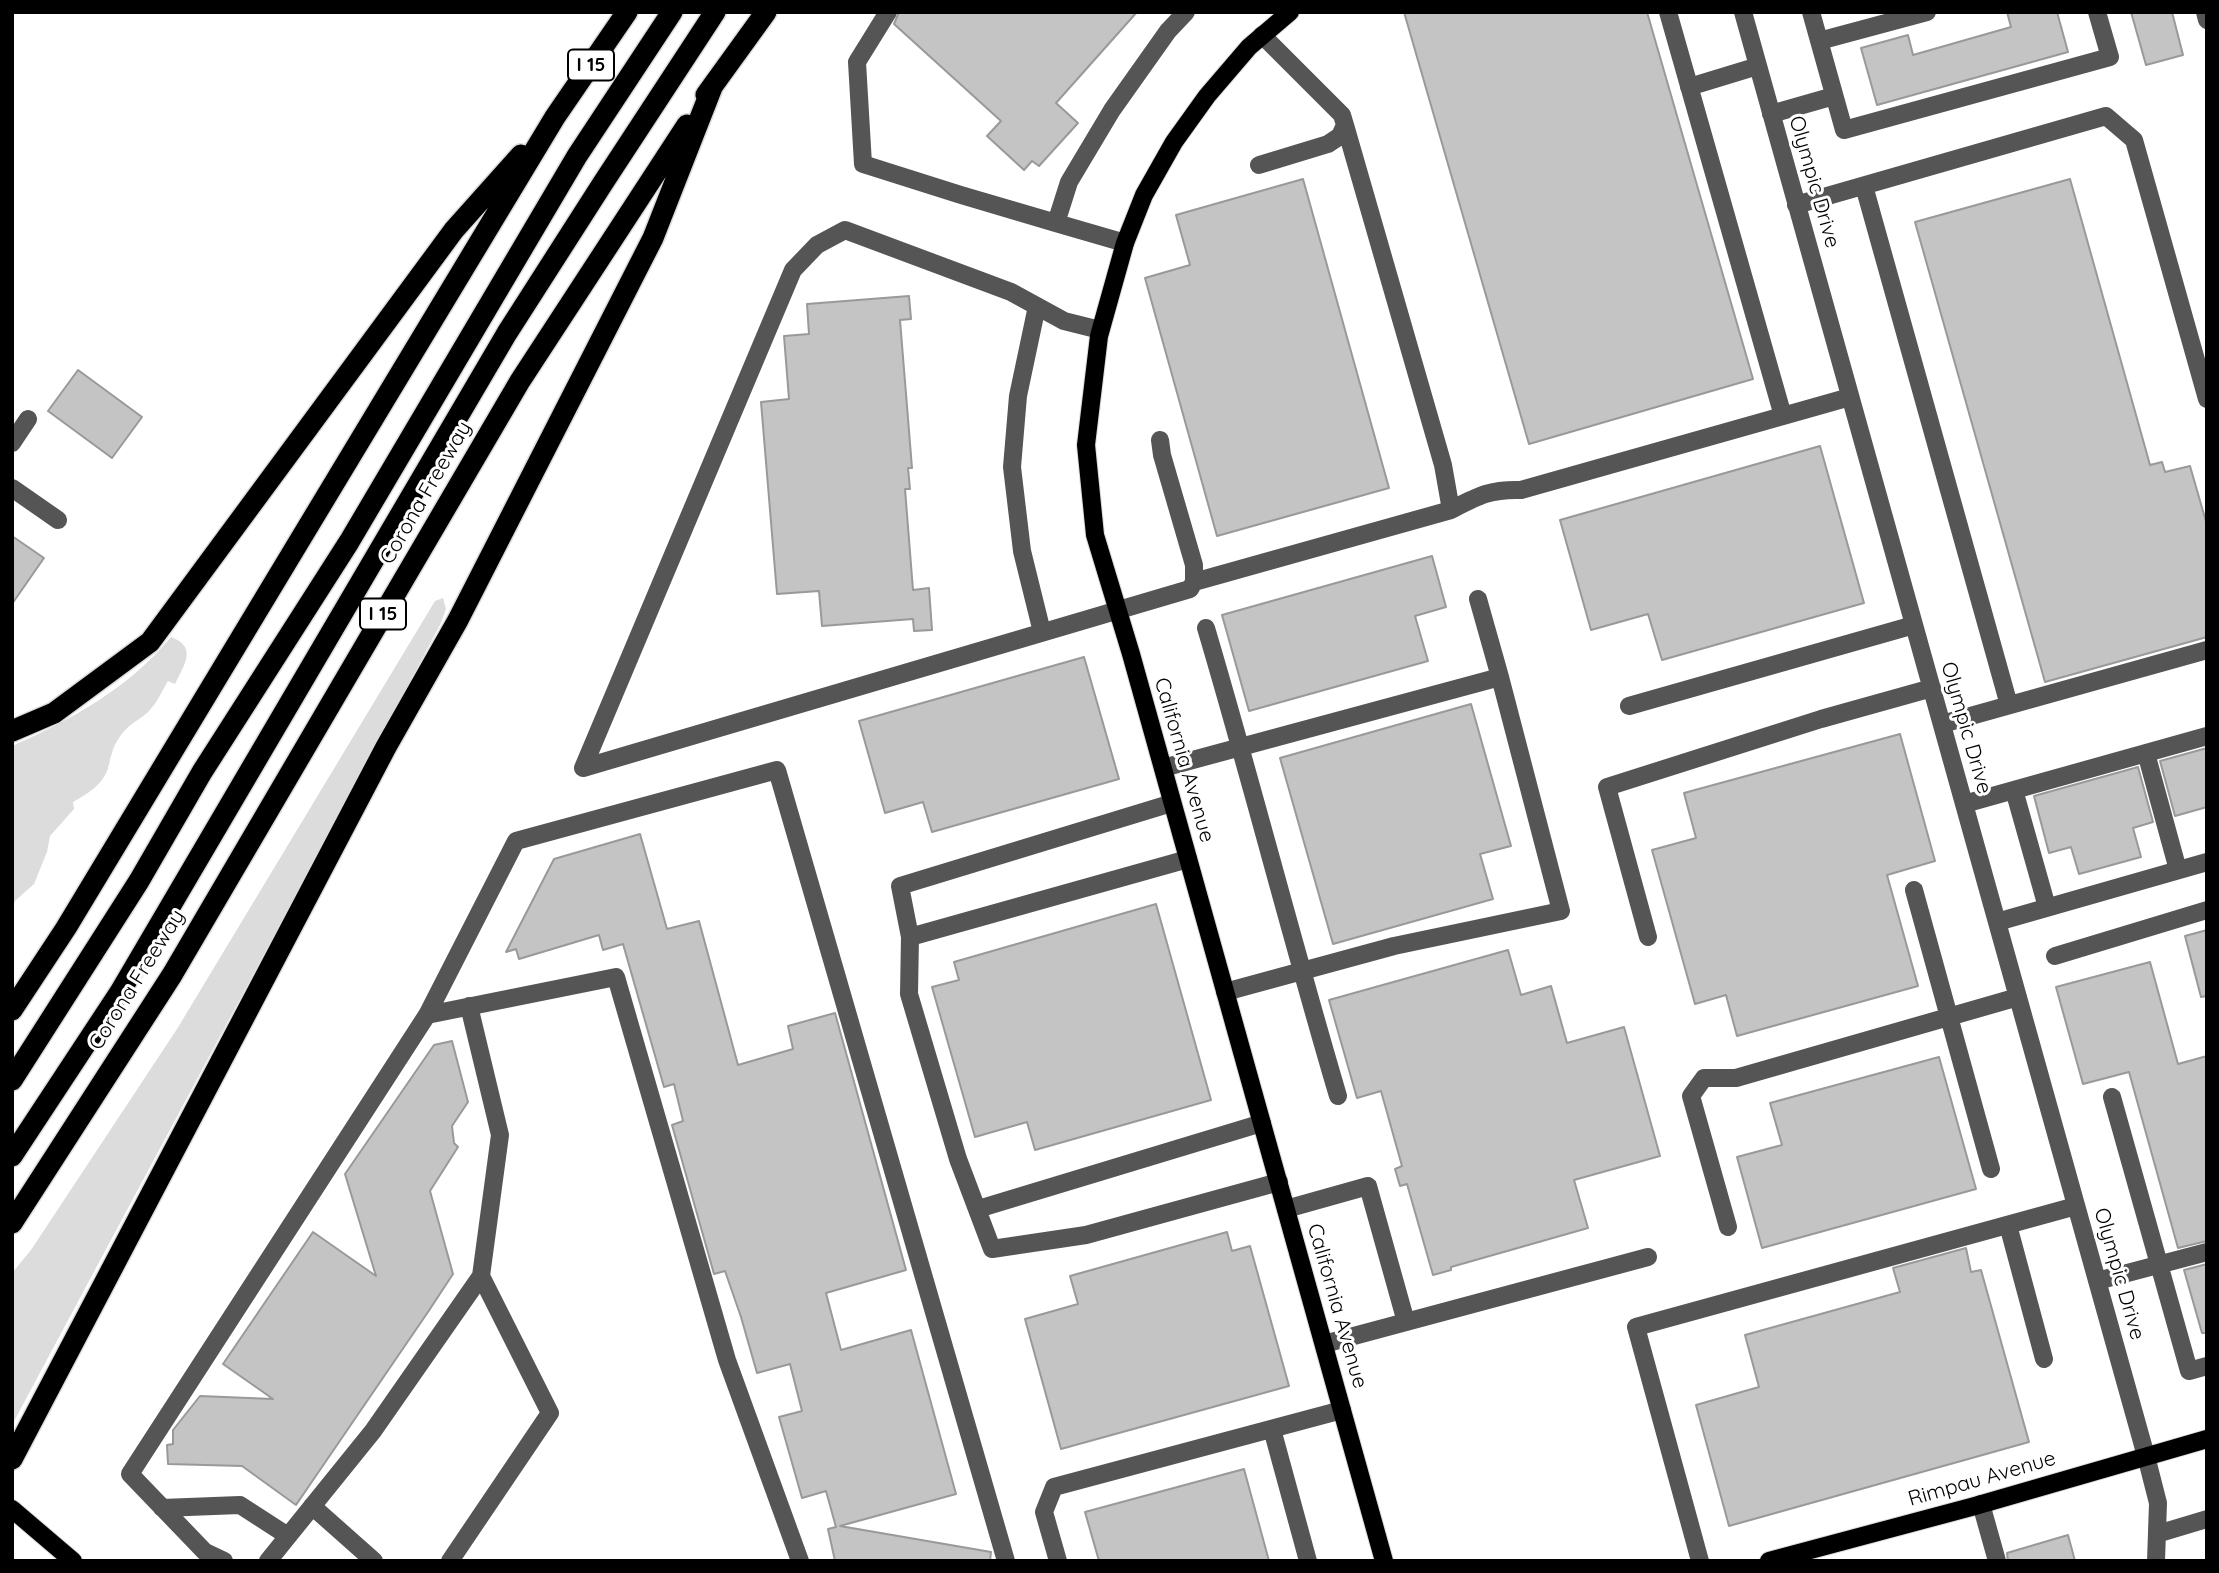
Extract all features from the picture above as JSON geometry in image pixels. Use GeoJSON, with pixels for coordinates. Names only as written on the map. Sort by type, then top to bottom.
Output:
{"type":"FeatureCollection","features":[{"type":"Feature","properties":{"kind":"highway","name":"I 15"},"geometry":{"type":"LineString","coordinates":[[12,1010],[66,928],[555,117],[627,12]]}},
{"type":"Feature","properties":{"kind":"highway"},"geometry":{"type":"LineString","coordinates":[[12,1080],[139,881],[202,772],[349,542],[577,156],[672,12]]}},
{"type":"Feature","properties":{"kind":"highway"},"geometry":{"type":"LineString","coordinates":[[12,1156],[120,992],[507,333],[715,12]]}},
{"type":"Feature","properties":{"kind":"highway","name":"Corona Freeway"},"geometry":{"type":"LineString","coordinates":[[12,1223],[172,975],[520,381],[713,85],[766,12]]}},
{"type":"Feature","properties":{"kind":"highway"},"geometry":{"type":"LineString","coordinates":[[12,1459],[386,747],[458,620],[653,238],[713,85]]}},
{"type":"Feature","properties":{"kind":"highway"},"geometry":{"type":"LineString","coordinates":[[12,731],[54,713],[150,642],[454,230],[555,117]]}},
{"type":"Feature","properties":{"kind":"main road","name":"California Avenue"},"geometry":{"type":"LineString","coordinates":[[1290,12],[1248,47],[1207,96],[1174,142],[1144,195],[1125,243],[1100,330],[1086,444],[1095,535],[1163,768],[1384,1561]]}},
{"type":"Feature","properties":{"kind":"main road","name":"Rimpau Avenue"},"geometry":{"type":"LineString","coordinates":[[1769,1561],[2207,1439]]}},
{"type":"Feature","properties":{"kind":"main road"},"geometry":{"type":"LineString","coordinates":[[12,1509],[73,1561]]}},
{"type":"Feature","properties":{"kind":"street"},"geometry":{"type":"LineString","coordinates":[[888,12],[857,62],[863,164],[1125,243]]}},
{"type":"Feature","properties":{"kind":"street"},"geometry":{"type":"LineString","coordinates":[[1056,223],[1069,182],[1112,110],[1168,31],[1186,12]]}},
{"type":"Feature","properties":{"kind":"street"},"geometry":{"type":"LineString","coordinates":[[1668,12],[1783,416]]}},
{"type":"Feature","properties":{"kind":"street","name":"Olympic Drive"},"geometry":{"type":"LineString","coordinates":[[1743,12],[2146,1456],[2158,1503],[2156,1561]]}},
{"type":"Feature","properties":{"kind":"street"},"geometry":{"type":"LineString","coordinates":[[1811,12],[1844,130],[2110,57],[2097,12]]}},
{"type":"Feature","properties":{"kind":"street"},"geometry":{"type":"LineString","coordinates":[[1819,41],[1927,12]]}},
{"type":"Feature","properties":{"kind":"street"},"geometry":{"type":"LineString","coordinates":[[2205,12],[2207,20]]}},
{"type":"Feature","properties":{"kind":"street"},"geometry":{"type":"LineString","coordinates":[[1262,35],[1342,116],[1443,465],[1451,510]]}},
{"type":"Feature","properties":{"kind":"street"},"geometry":{"type":"LineString","coordinates":[[1689,87],[1758,66]]}},
{"type":"Feature","properties":{"kind":"street"},"geometry":{"type":"LineString","coordinates":[[1771,114],[1834,96]]}},
{"type":"Feature","properties":{"kind":"street"},"geometry":{"type":"LineString","coordinates":[[1796,205],[2106,116],[2134,139],[2207,399]]}},
{"type":"Feature","properties":{"kind":"street"},"geometry":{"type":"LineString","coordinates":[[1259,165],[1328,144],[1339,136],[1345,125]]}},
{"type":"Feature","properties":{"kind":"street"},"geometry":{"type":"LineString","coordinates":[[1864,186],[2009,705]]}},
{"type":"Feature","properties":{"kind":"street"},"geometry":{"type":"LineString","coordinates":[[1100,330],[1064,321],[1011,292],[845,230],[817,245],[793,270],[583,768],[1191,589],[1194,582],[1194,565],[1160,440]]}},
{"type":"Feature","properties":{"kind":"street"},"geometry":{"type":"LineString","coordinates":[[1037,306],[1018,396],[1012,467],[1022,551],[1042,632]]}},
{"type":"Feature","properties":{"kind":"street"},"geometry":{"type":"LineString","coordinates":[[1194,582],[1451,510],[1481,494],[1504,489],[1521,490],[1850,397]]}},
{"type":"Feature","properties":{"kind":"street"},"geometry":{"type":"LineString","coordinates":[[12,443],[28,419]]}},
{"type":"Feature","properties":{"kind":"street"},"geometry":{"type":"LineString","coordinates":[[12,488],[58,520]]}},
{"type":"Feature","properties":{"kind":"street"},"geometry":{"type":"LineString","coordinates":[[1225,992],[1394,946],[1561,911],[1478,599]]}},
{"type":"Feature","properties":{"kind":"street"},"geometry":{"type":"LineString","coordinates":[[1629,706],[1914,625]]}},
{"type":"Feature","properties":{"kind":"street"},"geometry":{"type":"LineString","coordinates":[[1206,628],[1338,1096]]}},
{"type":"Feature","properties":{"kind":"street"},"geometry":{"type":"LineString","coordinates":[[1942,724],[2207,650]]}},
{"type":"Feature","properties":{"kind":"street"},"geometry":{"type":"LineString","coordinates":[[1163,768],[1500,677]]}},
{"type":"Feature","properties":{"kind":"street"},"geometry":{"type":"LineString","coordinates":[[1648,937],[1607,788],[1821,719],[1932,688]]}},
{"type":"Feature","properties":{"kind":"street"},"geometry":{"type":"LineString","coordinates":[[1964,804],[2207,736]]}},
{"type":"Feature","properties":{"kind":"street"},"geometry":{"type":"LineString","coordinates":[[2146,753],[2178,870]]}},
{"type":"Feature","properties":{"kind":"street"},"geometry":{"type":"LineString","coordinates":[[224,1561],[205,1552],[130,1474],[427,1015],[516,841],[778,769],[1006,1561]]}},
{"type":"Feature","properties":{"kind":"street"},"geometry":{"type":"LineString","coordinates":[[2014,790],[2047,907]]}},
{"type":"Feature","properties":{"kind":"street"},"geometry":{"type":"LineString","coordinates":[[1172,803],[900,886],[910,937],[909,994],[958,1159],[992,1249],[1086,1235],[1279,1182]]}},
{"type":"Feature","properties":{"kind":"street"},"geometry":{"type":"LineString","coordinates":[[910,937],[1188,859]]}},
{"type":"Feature","properties":{"kind":"street"},"geometry":{"type":"LineString","coordinates":[[1997,922],[2207,862]]}},
{"type":"Feature","properties":{"kind":"street"},"geometry":{"type":"LineString","coordinates":[[1914,890],[1991,1169]]}},
{"type":"Feature","properties":{"kind":"street"},"geometry":{"type":"LineString","coordinates":[[2055,956],[2207,910]]}},
{"type":"Feature","properties":{"kind":"street"},"geometry":{"type":"LineString","coordinates":[[427,1015],[616,977],[727,1360],[800,1561]]}},
{"type":"Feature","properties":{"kind":"street"},"geometry":{"type":"LineString","coordinates":[[1728,1227],[1691,1096],[1704,1078],[1736,1078],[2018,997]]}},
{"type":"Feature","properties":{"kind":"street"},"geometry":{"type":"LineString","coordinates":[[268,1561],[373,1431],[481,1276],[500,1135],[469,1006]]}},
{"type":"Feature","properties":{"kind":"street"},"geometry":{"type":"LineString","coordinates":[[2112,1097],[2189,1371],[2207,1366]]}},
{"type":"Feature","properties":{"kind":"street"},"geometry":{"type":"LineString","coordinates":[[978,1209],[1262,1123]]}},
{"type":"Feature","properties":{"kind":"street"},"geometry":{"type":"LineString","coordinates":[[1286,1209],[1368,1186],[1406,1322]]}},
{"type":"Feature","properties":{"kind":"street"},"geometry":{"type":"LineString","coordinates":[[1700,1561],[1636,1327],[2076,1206]]}},
{"type":"Feature","properties":{"kind":"street"},"geometry":{"type":"LineString","coordinates":[[2008,1225],[2044,1359]]}},
{"type":"Feature","properties":{"kind":"street"},"geometry":{"type":"LineString","coordinates":[[2097,1281],[2207,1252]]}},
{"type":"Feature","properties":{"kind":"street"},"geometry":{"type":"LineString","coordinates":[[1324,1344],[1648,1257]]}},
{"type":"Feature","properties":{"kind":"street"},"geometry":{"type":"LineString","coordinates":[[450,1561],[550,1413],[481,1276]]}},
{"type":"Feature","properties":{"kind":"street"},"geometry":{"type":"LineString","coordinates":[[1058,1561],[1044,1512],[1054,1487],[1342,1410]]}},
{"type":"Feature","properties":{"kind":"street"},"geometry":{"type":"LineString","coordinates":[[1272,1429],[1308,1561]]}},
{"type":"Feature","properties":{"kind":"street"},"geometry":{"type":"LineString","coordinates":[[1981,1504],[1996,1556]]}},
{"type":"Feature","properties":{"kind":"street"},"geometry":{"type":"LineString","coordinates":[[162,1508],[240,1505],[288,1536]]}},
{"type":"Feature","properties":{"kind":"street"},"geometry":{"type":"LineString","coordinates":[[312,1506],[362,1557]]}},
{"type":"Feature","properties":{"kind":"street"},"geometry":{"type":"LineString","coordinates":[[2157,1534],[2207,1519]]}},
{"type":"Feature","properties":{"kind":"shaded area"},"geometry":{"type":"Polygon","coordinates":[[[443,598],[446,609],[441,623],[12,1425],[12,1273],[31,1250],[177,1029],[435,601],[443,598]]]}},
{"type":"Feature","properties":{"kind":"shaded area"},"geometry":{"type":"Polygon","coordinates":[[[171,637],[179,641],[187,651],[185,663],[175,684],[168,681],[150,710],[122,734],[115,745],[106,774],[89,792],[73,802],[74,809],[50,836],[47,852],[34,884],[12,907],[12,746],[98,701],[137,672],[171,637]]]}},
{"type":"Feature","properties":{"kind":"building"},"geometry":{"type":"Polygon","coordinates":[[[899,12],[1137,12],[1056,103],[1078,123],[1039,166],[1032,161],[1024,170],[987,136],[1001,121],[894,24],[899,12]]]}},
{"type":"Feature","properties":{"kind":"building"},"geometry":{"type":"Polygon","coordinates":[[[1404,12],[1647,12],[1753,379],[1529,444],[1404,12]]]}},
{"type":"Feature","properties":{"kind":"building"},"geometry":{"type":"Polygon","coordinates":[[[2007,12],[2057,12],[2068,52],[1877,105],[1861,48],[1908,35],[1913,55],[2011,27],[2007,12]]]}},
{"type":"Feature","properties":{"kind":"building"},"geometry":{"type":"Polygon","coordinates":[[[2131,12],[2172,12],[2183,55],[2146,65],[2131,12]]]}},
{"type":"Feature","properties":{"kind":"building"},"geometry":{"type":"Polygon","coordinates":[[[1303,179],[1389,488],[1217,536],[1145,278],[1190,265],[1176,215],[1303,179]]]}},
{"type":"Feature","properties":{"kind":"building"},"geometry":{"type":"Polygon","coordinates":[[[2070,179],[2150,465],[2162,462],[2165,472],[2190,466],[2207,525],[2207,637],[2045,682],[1915,222],[2070,179]]]}},
{"type":"Feature","properties":{"kind":"building"},"geometry":{"type":"Polygon","coordinates":[[[909,296],[911,319],[900,320],[912,468],[908,468],[910,489],[905,489],[913,590],[929,588],[932,630],[914,631],[913,619],[822,626],[819,591],[777,594],[761,402],[789,399],[784,336],[809,334],[807,304],[909,296]]]}},
{"type":"Feature","properties":{"kind":"building"},"geometry":{"type":"Polygon","coordinates":[[[78,370],[142,417],[112,458],[48,411],[78,370]]]}},
{"type":"Feature","properties":{"kind":"building"},"geometry":{"type":"Polygon","coordinates":[[[1820,446],[1864,603],[1662,660],[1648,614],[1591,630],[1560,520],[1820,446]]]}},
{"type":"Feature","properties":{"kind":"building"},"geometry":{"type":"Polygon","coordinates":[[[12,536],[44,558],[12,604],[12,536]]]}},
{"type":"Feature","properties":{"kind":"building"},"geometry":{"type":"Polygon","coordinates":[[[1432,556],[1446,607],[1415,616],[1428,661],[1249,711],[1222,615],[1432,556]]]}},
{"type":"Feature","properties":{"kind":"building"},"geometry":{"type":"Polygon","coordinates":[[[1084,657],[1119,779],[932,832],[923,802],[885,813],[859,721],[1084,657]]]}},
{"type":"Feature","properties":{"kind":"building"},"geometry":{"type":"Polygon","coordinates":[[[1471,704],[1511,846],[1480,854],[1493,899],[1333,944],[1280,758],[1471,704]]]}},
{"type":"Feature","properties":{"kind":"building"},"geometry":{"type":"Polygon","coordinates":[[[1900,734],[1935,861],[1887,875],[1918,986],[1737,1036],[1726,995],[1695,1004],[1652,850],[1696,838],[1684,793],[1900,734]]]}},
{"type":"Feature","properties":{"kind":"building"},"geometry":{"type":"Polygon","coordinates":[[[2207,748],[2207,807],[2175,816],[2160,761],[2207,748]]]}},
{"type":"Feature","properties":{"kind":"building"},"geometry":{"type":"Polygon","coordinates":[[[2138,767],[2153,822],[2133,828],[2141,857],[2079,874],[2071,847],[2049,853],[2034,796],[2138,767]]]}},
{"type":"Feature","properties":{"kind":"building"},"geometry":{"type":"Polygon","coordinates":[[[640,834],[667,929],[699,921],[738,1065],[793,1049],[788,1026],[835,1013],[906,1270],[826,1293],[841,1350],[911,1330],[956,1494],[840,1526],[991,1552],[990,1561],[835,1561],[828,1529],[836,1527],[826,1491],[802,1498],[779,1417],[802,1411],[790,1364],[757,1373],[725,1271],[714,1274],[672,1125],[683,1121],[674,1084],[664,1087],[623,944],[603,950],[599,935],[519,959],[516,949],[506,952],[554,859],[640,834]]]}},
{"type":"Feature","properties":{"kind":"building"},"geometry":{"type":"Polygon","coordinates":[[[1156,904],[1211,1100],[1035,1150],[1027,1122],[975,1137],[932,987],[959,980],[954,962],[1156,904]]]}},
{"type":"Feature","properties":{"kind":"building"},"geometry":{"type":"Polygon","coordinates":[[[2207,930],[2207,996],[2201,997],[2185,936],[2207,930]]]}},
{"type":"Feature","properties":{"kind":"building"},"geometry":{"type":"Polygon","coordinates":[[[1508,950],[1521,995],[1551,986],[1567,1043],[1624,1027],[1660,1156],[1574,1180],[1588,1228],[1451,1267],[1451,1270],[1433,1275],[1407,1184],[1400,1186],[1395,1169],[1402,1166],[1381,1091],[1357,1098],[1329,1000],[1508,950]]]}},
{"type":"Feature","properties":{"kind":"building"},"geometry":{"type":"Polygon","coordinates":[[[2150,962],[2178,1064],[2207,1056],[2207,1241],[2178,1248],[2129,1072],[2083,1084],[2056,987],[2150,962]]]}},
{"type":"Feature","properties":{"kind":"building"},"geometry":{"type":"Polygon","coordinates":[[[452,1041],[468,1102],[452,1126],[454,1143],[458,1147],[430,1191],[453,1274],[428,1312],[296,1505],[242,1466],[168,1464],[167,1445],[173,1444],[173,1430],[200,1396],[273,1399],[223,1364],[313,1232],[376,1276],[345,1174],[434,1045],[452,1041]]]}},
{"type":"Feature","properties":{"kind":"building"},"geometry":{"type":"Polygon","coordinates":[[[1939,1057],[1976,1189],[1762,1248],[1737,1157],[1782,1145],[1770,1103],[1939,1057]]]}},
{"type":"Feature","properties":{"kind":"building"},"geometry":{"type":"Polygon","coordinates":[[[1227,1232],[1232,1251],[1250,1246],[1289,1386],[1061,1449],[1025,1319],[1078,1304],[1070,1276],[1227,1232]]]}},
{"type":"Feature","properties":{"kind":"building"},"geometry":{"type":"Polygon","coordinates":[[[1966,1248],[1971,1272],[1981,1270],[2029,1442],[1729,1526],[1696,1405],[1759,1387],[1745,1335],[1900,1292],[1893,1268],[1966,1248]]]}},
{"type":"Feature","properties":{"kind":"building"},"geometry":{"type":"Polygon","coordinates":[[[2207,1264],[2207,1333],[2202,1333],[2184,1270],[2207,1264]]]}},
{"type":"Feature","properties":{"kind":"building"},"geometry":{"type":"Polygon","coordinates":[[[1244,1469],[1269,1561],[1099,1561],[1085,1512],[1244,1469]]]}},
{"type":"Feature","properties":{"kind":"building"},"geometry":{"type":"Polygon","coordinates":[[[2068,1535],[2075,1561],[2008,1561],[2007,1553],[2068,1535]]]}}]}
